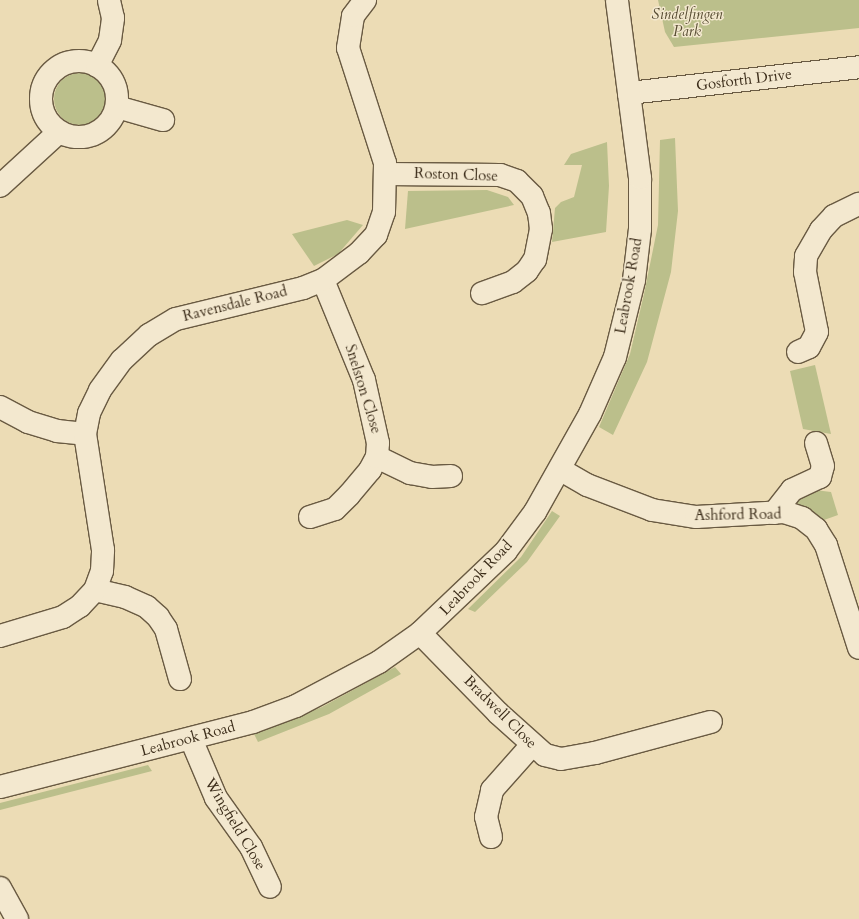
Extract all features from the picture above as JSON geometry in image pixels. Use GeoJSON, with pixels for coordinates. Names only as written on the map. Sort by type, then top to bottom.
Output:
{"type":"FeatureCollection","features":[{"type":"Feature","properties":{"kind":"street"},"geometry":{"type":"LineString","coordinates":[[97,66],[110,40],[113,18],[109,0]]}},
{"type":"Feature","properties":{"kind":"street","name":"Ravensdale Road"},"geometry":{"type":"LineString","coordinates":[[0,636],[63,617],[80,606],[95,590],[102,571],[103,550],[85,434],[89,413],[100,390],[122,360],[149,335],[176,319],[202,310],[304,288],[323,280],[349,261],[376,235],[384,212],[385,174],[378,138],[348,48],[353,16],[365,0]]}},
{"type":"Feature","properties":{"kind":"street","name":"Leabrook Road"},"geometry":{"type":"LineString","coordinates":[[0,787],[191,739],[296,706],[379,662],[420,633],[506,551],[561,470],[615,356],[634,280],[640,229],[640,178],[617,0]]}},
{"type":"Feature","properties":{"kind":"street"},"geometry":{"type":"LineString","coordinates":[[72,62],[97,66],[114,83],[117,107],[104,127],[94,134],[83,137],[59,132],[43,112],[44,86],[60,66],[72,62]]}},
{"type":"Feature","properties":{"kind":"street","name":"Gosforth Drive"},"geometry":{"type":"LineString","coordinates":[[629,93],[859,67]]}},
{"type":"Feature","properties":{"kind":"street"},"geometry":{"type":"LineString","coordinates":[[117,107],[163,120]]}},
{"type":"Feature","properties":{"kind":"street"},"geometry":{"type":"LineString","coordinates":[[0,186],[59,132]]}},
{"type":"Feature","properties":{"kind":"street","name":"Roston Close"},"geometry":{"type":"LineString","coordinates":[[385,174],[500,175],[517,181],[529,192],[540,213],[541,229],[535,259],[527,271],[513,282],[482,293]]}},
{"type":"Feature","properties":{"kind":"street"},"geometry":{"type":"LineString","coordinates":[[798,352],[809,347],[817,332],[805,272],[806,256],[821,230],[834,216],[859,204]]}},
{"type":"Feature","properties":{"kind":"street","name":"Snelston Close"},"geometry":{"type":"LineString","coordinates":[[323,280],[364,380],[376,426],[377,457]]}},
{"type":"Feature","properties":{"kind":"street"},"geometry":{"type":"LineString","coordinates":[[0,407],[50,429],[85,434]]}},
{"type":"Feature","properties":{"kind":"street"},"geometry":{"type":"LineString","coordinates":[[774,513],[792,490],[820,477],[823,466],[816,443]]}},
{"type":"Feature","properties":{"kind":"street"},"geometry":{"type":"LineString","coordinates":[[310,517],[334,509],[350,495],[377,457],[410,473],[432,477],[451,476]]}},
{"type":"Feature","properties":{"kind":"street","name":"Ashford Road"},"geometry":{"type":"LineString","coordinates":[[561,470],[587,485],[652,510],[696,517],[784,512],[802,518],[816,529],[826,545],[859,648]]}},
{"type":"Feature","properties":{"kind":"street"},"geometry":{"type":"LineString","coordinates":[[95,590],[125,597],[146,607],[158,617],[166,629],[180,679]]}},
{"type":"Feature","properties":{"kind":"street","name":"Bradwell Close"},"geometry":{"type":"LineString","coordinates":[[420,633],[532,745],[545,755],[561,759],[595,753],[711,722]]}},
{"type":"Feature","properties":{"kind":"street","name":"Wingfield Close"},"geometry":{"type":"LineString","coordinates":[[191,739],[216,798],[251,847],[270,887]]}},
{"type":"Feature","properties":{"kind":"street"},"geometry":{"type":"LineString","coordinates":[[491,837],[486,817],[492,790],[532,745]]}},
{"type":"Feature","properties":{"kind":"street"},"geometry":{"type":"LineString","coordinates":[[0,888],[17,919]]}},
{"type":"Feature","properties":{"kind":"green space","name":"Sindelfingen Park"},"geometry":{"type":"Polygon","coordinates":[[[658,0],[859,0],[859,28],[674,47],[665,32],[658,0]]]}},
{"type":"Feature","properties":{"kind":"green space"},"geometry":{"type":"Polygon","coordinates":[[[75,73],[85,73],[99,80],[106,94],[106,104],[99,118],[85,125],[75,125],[65,121],[58,114],[54,104],[54,94],[58,84],[65,77],[75,73]]]}},
{"type":"Feature","properties":{"kind":"green space"},"geometry":{"type":"Polygon","coordinates":[[[675,138],[678,211],[671,272],[647,362],[613,435],[599,427],[630,354],[644,294],[658,225],[660,140],[675,138]]]}},
{"type":"Feature","properties":{"kind":"green space"},"geometry":{"type":"Polygon","coordinates":[[[607,142],[609,186],[606,232],[552,242],[555,208],[561,202],[574,197],[582,165],[564,165],[571,154],[607,142]]]}},
{"type":"Feature","properties":{"kind":"green space"},"geometry":{"type":"Polygon","coordinates":[[[487,190],[508,197],[514,205],[405,229],[408,191],[487,190]]]}},
{"type":"Feature","properties":{"kind":"green space"},"geometry":{"type":"Polygon","coordinates":[[[347,220],[363,225],[338,254],[314,266],[292,234],[347,220]]]}},
{"type":"Feature","properties":{"kind":"green space"},"geometry":{"type":"Polygon","coordinates":[[[815,365],[831,434],[803,429],[790,371],[815,365]]]}},
{"type":"Feature","properties":{"kind":"green space"},"geometry":{"type":"Polygon","coordinates":[[[815,490],[831,492],[838,515],[824,520],[795,505],[797,496],[815,490]]]}},
{"type":"Feature","properties":{"kind":"green space"},"geometry":{"type":"Polygon","coordinates":[[[552,511],[560,516],[527,562],[475,612],[468,609],[521,557],[552,511]]]}},
{"type":"Feature","properties":{"kind":"green space"},"geometry":{"type":"Polygon","coordinates":[[[395,667],[401,674],[329,714],[258,742],[254,734],[322,707],[395,667]]]}},
{"type":"Feature","properties":{"kind":"green space"},"geometry":{"type":"Polygon","coordinates":[[[148,765],[152,771],[0,810],[0,803],[148,765]]]}}]}
